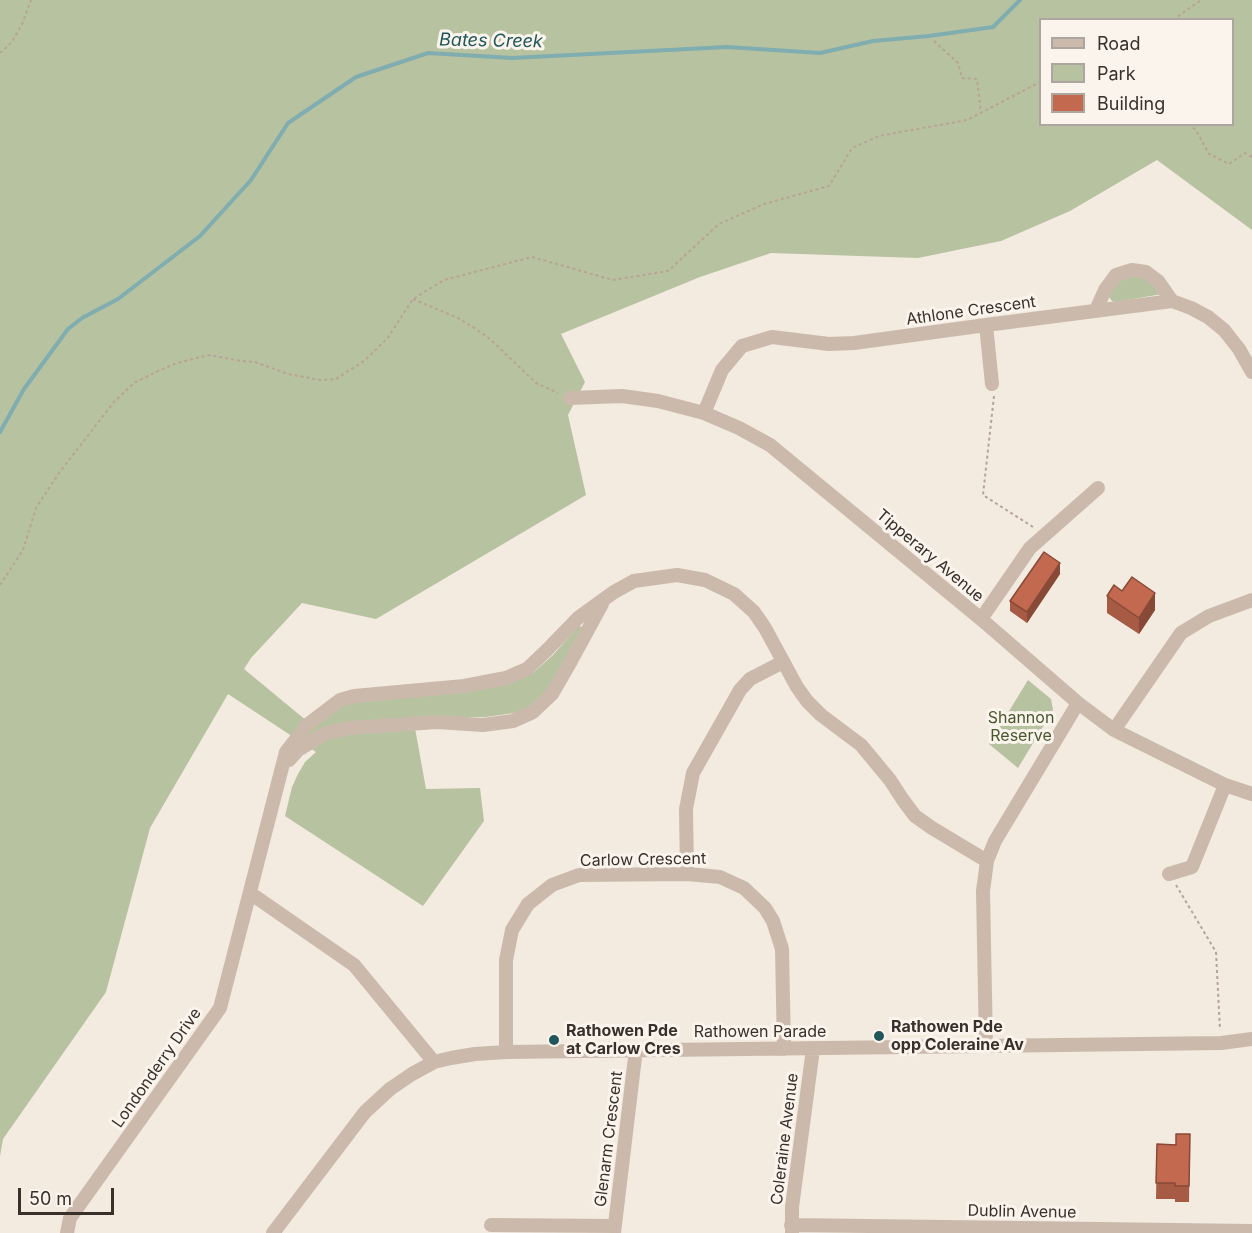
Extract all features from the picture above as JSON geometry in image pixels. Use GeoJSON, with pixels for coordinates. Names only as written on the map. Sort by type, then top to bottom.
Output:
{"type":"FeatureCollection","features":[{"type":"Feature","properties":{"kind":"street"},"geometry":{"type":"LineString","coordinates":[[1096,310],[1105,290],[1116,275],[1132,270],[1146,272],[1158,281],[1172,301]]}},
{"type":"Feature","properties":{"kind":"street","name":"Athlone Crescent"},"geometry":{"type":"LineString","coordinates":[[704,412],[722,370],[742,346],[772,337],[829,344],[854,343],[1172,301],[1208,317],[1224,330],[1239,349],[1252,372]]}},
{"type":"Feature","properties":{"kind":"street"},"geometry":{"type":"LineString","coordinates":[[986,325],[992,384]]}},
{"type":"Feature","properties":{"kind":"street","name":"Tipperary Avenue"},"geometry":{"type":"LineString","coordinates":[[570,398],[622,396],[658,401],[704,412],[770,445],[981,619],[1078,703],[1114,730],[1225,785],[1252,794]]}},
{"type":"Feature","properties":{"kind":"street"},"geometry":{"type":"LineString","coordinates":[[981,619],[1030,548],[1098,488]]}},
{"type":"Feature","properties":{"kind":"street","name":"Londonderry Drive"},"geometry":{"type":"LineString","coordinates":[[67,1233],[70,1218],[220,1008],[281,768],[286,752],[307,725],[340,700],[354,696],[464,686],[506,678],[527,669],[579,618],[614,592],[634,581],[677,575],[705,580],[734,594],[754,612],[765,628],[807,701],[821,715],[861,745],[890,780],[915,816],[987,861]]}},
{"type":"Feature","properties":{"kind":"street","name":"Londonderry Drive"},"geometry":{"type":"LineString","coordinates":[[281,768],[298,750],[324,734],[349,728],[437,722],[483,725],[513,720],[533,712],[552,694],[604,600]]}},
{"type":"Feature","properties":{"kind":"street"},"geometry":{"type":"LineString","coordinates":[[1114,730],[1181,633],[1209,616],[1252,600]]}},
{"type":"Feature","properties":{"kind":"street"},"geometry":{"type":"LineString","coordinates":[[687,874],[686,809],[693,773],[740,690],[750,679],[783,662]]}},
{"type":"Feature","properties":{"kind":"street"},"geometry":{"type":"LineString","coordinates":[[986,1046],[983,891],[987,861],[995,841],[1078,703]]}},
{"type":"Feature","properties":{"kind":"street"},"geometry":{"type":"LineString","coordinates":[[1170,874],[1192,867],[1225,785]]}},
{"type":"Feature","properties":{"kind":"street","name":"Carlow Crescent"},"geometry":{"type":"LineString","coordinates":[[506,1052],[506,960],[512,930],[528,904],[552,885],[579,875],[720,876],[744,888],[765,908],[773,921],[782,949],[784,1049]]}},
{"type":"Feature","properties":{"kind":"street"},"geometry":{"type":"LineString","coordinates":[[250,893],[354,965],[434,1062]]}},
{"type":"Feature","properties":{"kind":"street","name":"Rathowen Parade"},"geometry":{"type":"LineString","coordinates":[[273,1233],[365,1112],[390,1089],[434,1062],[475,1054],[506,1052],[1221,1043],[1252,1039]]}},
{"type":"Feature","properties":{"kind":"street","name":"Coleraine Avenue"},"geometry":{"type":"LineString","coordinates":[[792,1229],[792,1207],[813,1048]]}},
{"type":"Feature","properties":{"kind":"street","name":"Glenarm Crescent"},"geometry":{"type":"LineString","coordinates":[[614,1230],[636,1049]]}},
{"type":"Feature","properties":{"kind":"street"},"geometry":{"type":"LineString","coordinates":[[491,1225],[614,1230]]}},
{"type":"Feature","properties":{"kind":"street","name":"Dublin Avenue"},"geometry":{"type":"LineString","coordinates":[[792,1229],[1252,1231]]}},
{"type":"Feature","properties":{"kind":"path"},"geometry":{"type":"LineString","coordinates":[[0,53],[12,42],[31,0]]}},
{"type":"Feature","properties":{"kind":"path"},"geometry":{"type":"LineString","coordinates":[[1176,18],[1201,0]]}},
{"type":"Feature","properties":{"kind":"path"},"geometry":{"type":"LineString","coordinates":[[934,41],[958,63],[962,78],[977,79],[981,112]]}},
{"type":"Feature","properties":{"kind":"path"},"geometry":{"type":"LineString","coordinates":[[0,585],[23,550],[36,508],[58,473],[114,402],[134,383],[158,371],[177,363],[209,355],[255,362],[288,374],[320,380],[336,379],[364,361],[387,339],[413,299],[444,280],[532,257],[614,280],[668,271],[719,224],[764,204],[829,186],[852,148],[879,136],[967,120],[1039,83]]}},
{"type":"Feature","properties":{"kind":"path"},"geometry":{"type":"LineString","coordinates":[[1191,126],[1196,130],[1209,154],[1229,164],[1245,153],[1252,157]]}},
{"type":"Feature","properties":{"kind":"path"},"geometry":{"type":"LineString","coordinates":[[413,299],[458,318],[490,339],[536,383],[570,398]]}},
{"type":"Feature","properties":{"kind":"path"},"geometry":{"type":"LineString","coordinates":[[992,384],[994,398],[983,495],[1044,534]]}},
{"type":"Feature","properties":{"kind":"path"},"geometry":{"type":"LineString","coordinates":[[1170,874],[1216,952],[1221,1043]]}},
{"type":"Feature","properties":{"kind":"green space"},"geometry":{"type":"Polygon","coordinates":[[[0,0],[1252,0],[1252,230],[1157,160],[1070,211],[1001,241],[918,258],[771,253],[700,277],[561,334],[585,382],[568,415],[586,495],[376,619],[302,603],[251,658],[244,669],[313,726],[342,706],[356,702],[533,673],[579,626],[582,627],[549,690],[532,707],[514,713],[486,717],[413,717],[426,789],[480,788],[484,821],[423,906],[285,816],[292,787],[298,774],[305,762],[316,752],[228,694],[150,828],[106,992],[3,1139],[0,1156],[0,0]]]}},
{"type":"Feature","properties":{"kind":"green space"},"geometry":{"type":"Polygon","coordinates":[[[1129,274],[1147,278],[1162,294],[1112,301],[1109,297],[1110,292],[1116,283],[1129,274]]]}},
{"type":"Feature","properties":{"kind":"green space","name":"Shannon Reserve"},"geometry":{"type":"Polygon","coordinates":[[[1028,680],[1051,699],[1053,710],[1018,768],[989,744],[1028,680]]]}},
{"type":"Feature","properties":{"kind":"building"},"geometry":{"type":"Polygon","coordinates":[[[1044,552],[1060,563],[1027,612],[1010,601],[1044,552]]]}},
{"type":"Feature","properties":{"kind":"building"},"geometry":{"type":"Polygon","coordinates":[[[1132,577],[1155,593],[1139,618],[1107,596],[1114,585],[1122,591],[1132,577]]]}},
{"type":"Feature","properties":{"kind":"building"},"geometry":{"type":"Polygon","coordinates":[[[1176,1134],[1190,1134],[1189,1186],[1156,1183],[1157,1144],[1176,1145],[1176,1134]]]}},
{"type":"Feature","properties":{"kind":"waterway","name":"Bates Creek"},"geometry":{"type":"LineString","coordinates":[[0,432],[24,389],[68,329],[82,318],[118,299],[200,236],[251,180],[288,123],[356,77],[428,53],[512,58],[727,47],[820,53],[873,41],[993,27],[1020,0]]}},
{"type":"Feature","properties":{"kind":"place","name":"Rathowen Pde opp Coleraine Av"},"geometry":{"type":"Point","coordinates":[879,1036]}},
{"type":"Feature","properties":{"kind":"place","name":"Rathowen Pde at Carlow Cres"},"geometry":{"type":"Point","coordinates":[554,1040]}}]}
